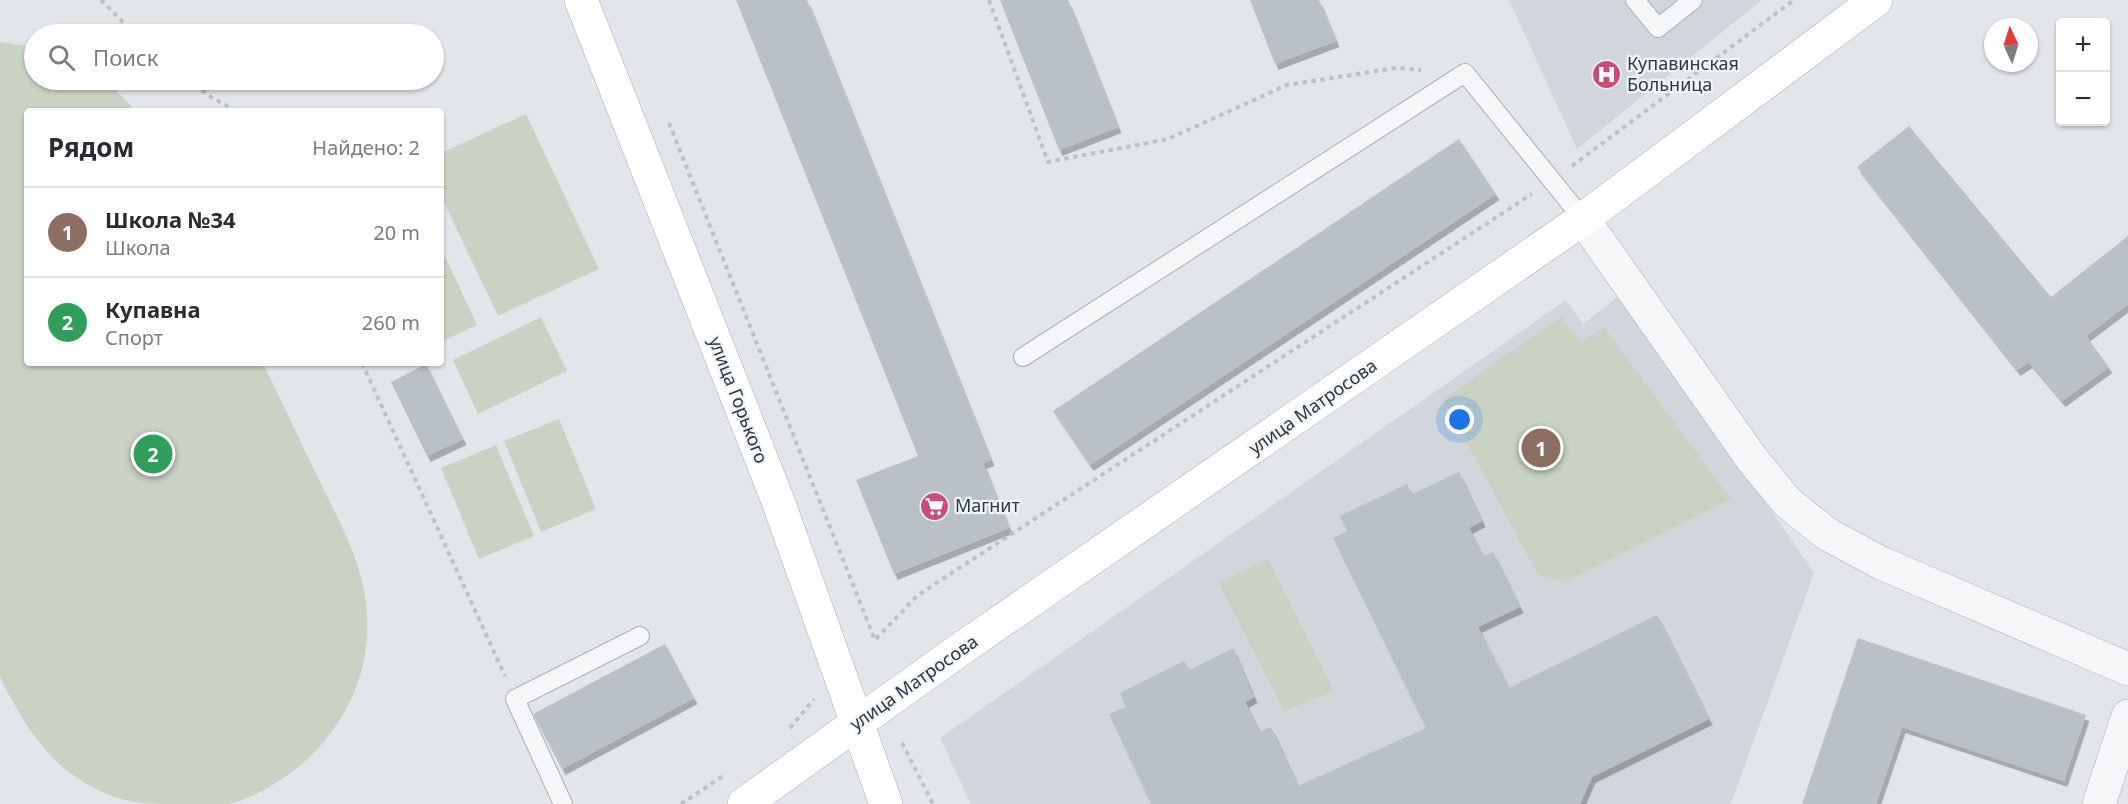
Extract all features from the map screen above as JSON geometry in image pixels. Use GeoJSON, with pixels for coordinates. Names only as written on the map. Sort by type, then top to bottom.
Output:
{"type":"FeatureCollection","features":[{"type":"Feature","properties":{"kind":"street","name":"улица Горького"},"geometry":{"type":"LineString","coordinates":[[581,0],[778,501],[886,804]]}},
{"type":"Feature","properties":{"kind":"street","name":"улица Матросова"},"geometry":{"type":"LineString","coordinates":[[744,804],[857,723],[1583,219],[1876,0]]}},
{"type":"Feature","properties":{"kind":"street"},"geometry":{"type":"LineString","coordinates":[[1583,219],[1752,459],[1788,503],[1827,534],[1881,563],[2128,669]]}},
{"type":"Feature","properties":{"kind":"street"},"geometry":{"type":"LineString","coordinates":[[2099,804],[2128,716]]}},
{"type":"Feature","properties":{"kind":"lane"},"geometry":{"type":"LineString","coordinates":[[1635,0],[1658,28],[1693,0]]}},
{"type":"Feature","properties":{"kind":"lane"},"geometry":{"type":"LineString","coordinates":[[1023,357],[1465,73],[1583,219]]}},
{"type":"Feature","properties":{"kind":"lane"},"geometry":{"type":"LineString","coordinates":[[563,804],[515,699],[640,636]]}},
{"type":"Feature","properties":{"kind":"path"},"geometry":{"type":"LineString","coordinates":[[100,0],[125,24]]}},
{"type":"Feature","properties":{"kind":"path"},"geometry":{"type":"LineString","coordinates":[[989,0],[1048,162],[1168,139],[1287,85],[1396,68],[1465,73]]}},
{"type":"Feature","properties":{"kind":"path"},"geometry":{"type":"LineString","coordinates":[[668,121],[876,640],[918,595],[1552,181],[1794,0]]}},
{"type":"Feature","properties":{"kind":"path"},"geometry":{"type":"LineString","coordinates":[[201,90],[231,108]]}},
{"type":"Feature","properties":{"kind":"path"},"geometry":{"type":"LineString","coordinates":[[363,366],[515,699]]}},
{"type":"Feature","properties":{"kind":"path"},"geometry":{"type":"LineString","coordinates":[[781,734],[790,728],[838,670]]}},
{"type":"Feature","properties":{"kind":"path"},"geometry":{"type":"LineString","coordinates":[[681,804],[727,773]]}},
{"type":"Feature","properties":{"kind":"shaded area","name":"Купавинская Больница"},"geometry":{"type":"Polygon","coordinates":[[[1509,0],[1762,0],[1577,149],[1509,0]]]}},
{"type":"Feature","properties":{"kind":"shaded area"},"geometry":{"type":"Polygon","coordinates":[[[1622,293],[1814,573],[1731,804],[971,804],[940,738],[1566,300],[1583,324],[1622,293]]]}},
{"type":"Feature","properties":{"kind":"green space"},"geometry":{"type":"Polygon","coordinates":[[[0,42],[24,46],[24,90],[116,90],[133,108],[24,108],[24,366],[264,366],[357,564],[365,597],[367,640],[363,665],[355,689],[331,733],[295,770],[252,796],[228,804],[131,802],[99,791],[72,774],[46,751],[25,723],[0,677],[0,42]]]}},
{"type":"Feature","properties":{"kind":"green space"},"geometry":{"type":"Polygon","coordinates":[[[526,114],[599,269],[498,316],[444,202],[444,152],[526,114]]]}},
{"type":"Feature","properties":{"kind":"green space"},"geometry":{"type":"Polygon","coordinates":[[[444,254],[477,325],[444,341],[444,254]]]}},
{"type":"Feature","properties":{"kind":"green space"},"geometry":{"type":"Polygon","coordinates":[[[541,317],[567,371],[478,414],[453,360],[541,317]]]}},
{"type":"Feature","properties":{"kind":"green space"},"geometry":{"type":"Polygon","coordinates":[[[1561,317],[1581,342],[1604,327],[1731,499],[1565,582],[1538,575],[1443,399],[1561,317]]]}},
{"type":"Feature","properties":{"kind":"green space"},"geometry":{"type":"Polygon","coordinates":[[[559,419],[596,509],[541,532],[504,441],[559,419]]]}},
{"type":"Feature","properties":{"kind":"green space"},"geometry":{"type":"Polygon","coordinates":[[[496,445],[534,536],[479,559],[441,468],[496,445]]]}},
{"type":"Feature","properties":{"kind":"green space"},"geometry":{"type":"Polygon","coordinates":[[[1268,559],[1334,691],[1284,711],[1219,583],[1268,559]]]}},
{"type":"Feature","properties":{"kind":"building"},"geometry":{"type":"Polygon","coordinates":[[[736,0],[807,0],[991,460],[983,463],[1009,528],[894,574],[856,480],[918,456],[736,0]]]}},
{"type":"Feature","properties":{"kind":"building"},"geometry":{"type":"Polygon","coordinates":[[[1000,0],[1068,0],[1118,127],[1059,150],[1000,0]]]}},
{"type":"Feature","properties":{"kind":"building"},"geometry":{"type":"Polygon","coordinates":[[[1250,0],[1319,0],[1336,41],[1275,64],[1250,0]]]}},
{"type":"Feature","properties":{"kind":"building"},"geometry":{"type":"Polygon","coordinates":[[[1909,126],[2051,297],[2128,236],[2128,304],[2086,336],[2109,367],[2062,401],[2029,362],[2017,370],[1857,167],[1909,126]]]}},
{"type":"Feature","properties":{"kind":"building"},"geometry":{"type":"Polygon","coordinates":[[[1459,139],[1496,194],[1090,465],[1053,411],[1459,139]]]}},
{"type":"Feature","properties":{"kind":"building"},"geometry":{"type":"Polygon","coordinates":[[[422,366],[427,366],[463,439],[427,456],[391,382],[422,366]]]}},
{"type":"Feature","properties":{"kind":"building"},"geometry":{"type":"Polygon","coordinates":[[[1459,472],[1482,521],[1469,528],[1483,556],[1493,552],[1520,607],[1478,627],[1509,688],[1657,615],[1709,719],[1592,777],[1580,804],[1151,804],[1109,714],[1126,707],[1120,693],[1184,661],[1189,670],[1233,648],[1254,697],[1245,702],[1260,732],[1271,727],[1298,786],[1426,728],[1333,538],[1347,531],[1340,516],[1407,484],[1412,494],[1459,472]]]}},
{"type":"Feature","properties":{"kind":"building"},"geometry":{"type":"Polygon","coordinates":[[[1858,638],[2086,715],[2064,781],[1902,727],[1876,804],[1802,804],[1858,638]]]}},
{"type":"Feature","properties":{"kind":"building"},"geometry":{"type":"Polygon","coordinates":[[[665,644],[694,698],[562,769],[533,714],[665,644]]]}},
{"type":"Feature","properties":{"kind":"place","name":"Купавинская Больница"},"geometry":{"type":"Point","coordinates":[1606,74]}},
{"type":"Feature","properties":{"kind":"place","name":"Школа №34"},"geometry":{"type":"Point","coordinates":[1541,448]}},
{"type":"Feature","properties":{"kind":"place","name":"Купавна"},"geometry":{"type":"Point","coordinates":[153,454]}},
{"type":"Feature","properties":{"kind":"place","name":"Магнит"},"geometry":{"type":"Point","coordinates":[934,506]}}]}
